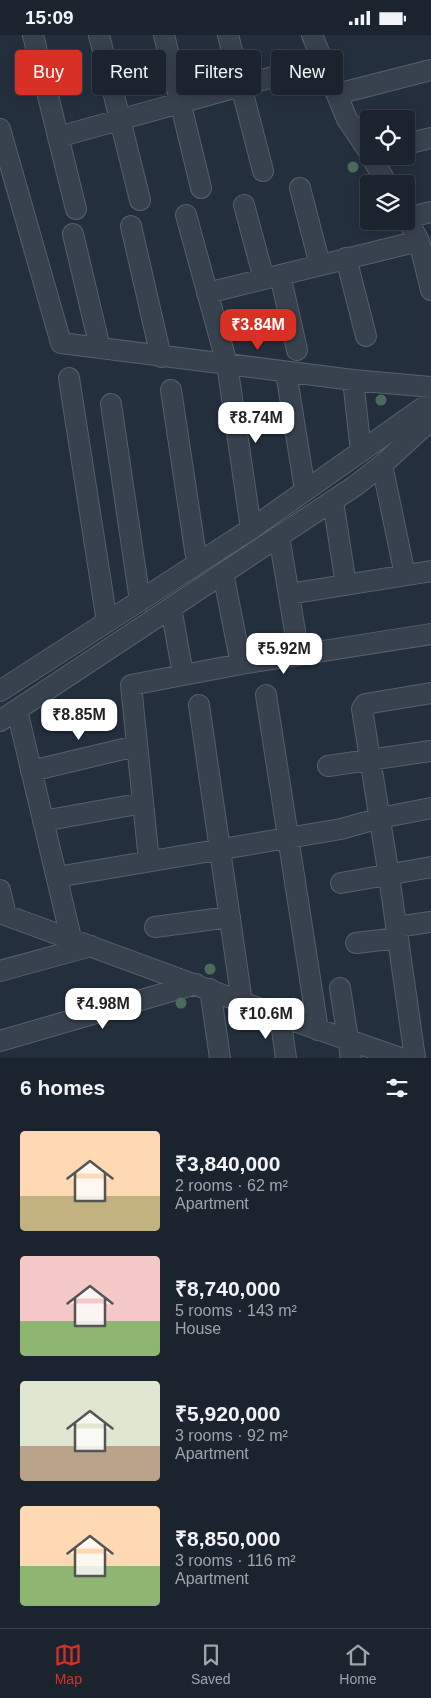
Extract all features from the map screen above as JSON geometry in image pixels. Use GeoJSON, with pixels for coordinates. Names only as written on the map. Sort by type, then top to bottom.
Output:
{"type":"FeatureCollection","features":[{"type":"Feature","properties":{"kind":"street"},"geometry":{"type":"LineString","coordinates":[[32,35],[76,209]]}},
{"type":"Feature","properties":{"kind":"street"},"geometry":{"type":"LineString","coordinates":[[99,35],[140,199]]}},
{"type":"Feature","properties":{"kind":"street"},"geometry":{"type":"LineString","coordinates":[[164,35],[201,188]]}},
{"type":"Feature","properties":{"kind":"street"},"geometry":{"type":"LineString","coordinates":[[228,35],[232,50]]}},
{"type":"Feature","properties":{"kind":"street"},"geometry":{"type":"LineString","coordinates":[[312,35],[317,50]]}},
{"type":"Feature","properties":{"kind":"street"},"geometry":{"type":"LineString","coordinates":[[343,92],[431,70]]}},
{"type":"Feature","properties":{"kind":"street"},"geometry":{"type":"LineString","coordinates":[[58,137],[209,95]]}},
{"type":"Feature","properties":{"kind":"street"},"geometry":{"type":"LineString","coordinates":[[243,95],[263,171]]}},
{"type":"Feature","properties":{"kind":"street"},"geometry":{"type":"LineString","coordinates":[[337,95],[347,119],[360,138]]}},
{"type":"Feature","properties":{"kind":"street"},"geometry":{"type":"LineString","coordinates":[[415,142],[431,138]]}},
{"type":"Feature","properties":{"kind":"street"},"geometry":{"type":"LineString","coordinates":[[2,141],[59,341],[64,344],[353,380],[431,387]]}},
{"type":"Feature","properties":{"kind":"street"},"geometry":{"type":"LineString","coordinates":[[300,188],[320,265]]}},
{"type":"Feature","properties":{"kind":"street"},"geometry":{"type":"LineString","coordinates":[[244,205],[272,277],[297,350]]}},
{"type":"Feature","properties":{"kind":"street"},"geometry":{"type":"LineString","coordinates":[[415,215],[431,212]]}},
{"type":"Feature","properties":{"kind":"street"},"geometry":{"type":"LineString","coordinates":[[186,215],[227,364],[251,529]]}},
{"type":"Feature","properties":{"kind":"street"},"geometry":{"type":"LineString","coordinates":[[131,226],[161,357]]}},
{"type":"Feature","properties":{"kind":"street"},"geometry":{"type":"LineString","coordinates":[[414,230],[419,241],[431,290]]}},
{"type":"Feature","properties":{"kind":"street"},"geometry":{"type":"LineString","coordinates":[[73,234],[100,347]]}},
{"type":"Feature","properties":{"kind":"street"},"geometry":{"type":"LineString","coordinates":[[207,293],[419,241]]}},
{"type":"Feature","properties":{"kind":"street"},"geometry":{"type":"LineString","coordinates":[[346,258],[366,336]]}},
{"type":"Feature","properties":{"kind":"street"},"geometry":{"type":"LineString","coordinates":[[286,372],[305,490]]}},
{"type":"Feature","properties":{"kind":"street"},"geometry":{"type":"LineString","coordinates":[[69,378],[107,623]]}},
{"type":"Feature","properties":{"kind":"street"},"geometry":{"type":"LineString","coordinates":[[353,380],[361,452]]}},
{"type":"Feature","properties":{"kind":"street"},"geometry":{"type":"LineString","coordinates":[[171,390],[197,563]]}},
{"type":"Feature","properties":{"kind":"street"},"geometry":{"type":"LineString","coordinates":[[0,691],[251,529],[431,402]]}},
{"type":"Feature","properties":{"kind":"street"},"geometry":{"type":"LineString","coordinates":[[111,404],[140,601]]}},
{"type":"Feature","properties":{"kind":"street"},"geometry":{"type":"LineString","coordinates":[[0,721],[333,501],[382,465],[431,420]]}},
{"type":"Feature","properties":{"kind":"street"},"geometry":{"type":"LineString","coordinates":[[382,465],[405,575]]}},
{"type":"Feature","properties":{"kind":"street"},"geometry":{"type":"LineString","coordinates":[[333,501],[346,585]]}},
{"type":"Feature","properties":{"kind":"street"},"geometry":{"type":"LineString","coordinates":[[279,536],[299,655]]}},
{"type":"Feature","properties":{"kind":"street"},"geometry":{"type":"LineString","coordinates":[[289,594],[431,571]]}},
{"type":"Feature","properties":{"kind":"street"},"geometry":{"type":"LineString","coordinates":[[223,573],[241,664]]}},
{"type":"Feature","properties":{"kind":"street"},"geometry":{"type":"LineString","coordinates":[[171,608],[183,674]]}},
{"type":"Feature","properties":{"kind":"street"},"geometry":{"type":"LineString","coordinates":[[149,861],[131,685],[241,664],[431,635]]}},
{"type":"Feature","properties":{"kind":"street"},"geometry":{"type":"LineString","coordinates":[[55,657],[68,675]]}},
{"type":"Feature","properties":{"kind":"street"},"geometry":{"type":"LineString","coordinates":[[415,1058],[389,876],[362,709],[363,704],[431,693]]}},
{"type":"Feature","properties":{"kind":"street"},"geometry":{"type":"LineString","coordinates":[[266,695],[318,1030]]}},
{"type":"Feature","properties":{"kind":"street"},"geometry":{"type":"LineString","coordinates":[[199,705],[242,1001]]}},
{"type":"Feature","properties":{"kind":"street"},"geometry":{"type":"LineString","coordinates":[[17,710],[71,938]]}},
{"type":"Feature","properties":{"kind":"street"},"geometry":{"type":"LineString","coordinates":[[31,771],[136,746]]}},
{"type":"Feature","properties":{"kind":"street"},"geometry":{"type":"LineString","coordinates":[[328,766],[431,751]]}},
{"type":"Feature","properties":{"kind":"street"},"geometry":{"type":"LineString","coordinates":[[43,821],[143,803]]}},
{"type":"Feature","properties":{"kind":"street"},"geometry":{"type":"LineString","coordinates":[[57,877],[340,829],[380,818],[431,808]]}},
{"type":"Feature","properties":{"kind":"street"},"geometry":{"type":"LineString","coordinates":[[340,883],[389,876],[431,867]]}},
{"type":"Feature","properties":{"kind":"street"},"geometry":{"type":"LineString","coordinates":[[0,890],[3,914],[318,1030],[350,1049],[400,1058]]}},
{"type":"Feature","properties":{"kind":"street"},"geometry":{"type":"LineString","coordinates":[[155,927],[230,917]]}},
{"type":"Feature","properties":{"kind":"street"},"geometry":{"type":"LineString","coordinates":[[356,943],[431,922]]}},
{"type":"Feature","properties":{"kind":"street"},"geometry":{"type":"LineString","coordinates":[[0,971],[91,945]]}},
{"type":"Feature","properties":{"kind":"street"},"geometry":{"type":"LineString","coordinates":[[0,1041],[203,987]]}},
{"type":"Feature","properties":{"kind":"street"},"geometry":{"type":"LineString","coordinates":[[203,987],[220,1058]]}},
{"type":"Feature","properties":{"kind":"street"},"geometry":{"type":"LineString","coordinates":[[340,988],[350,1049]]}},
{"type":"Feature","properties":{"kind":"street"},"geometry":{"type":"LineString","coordinates":[[280,1016],[286,1058]]}}]}
